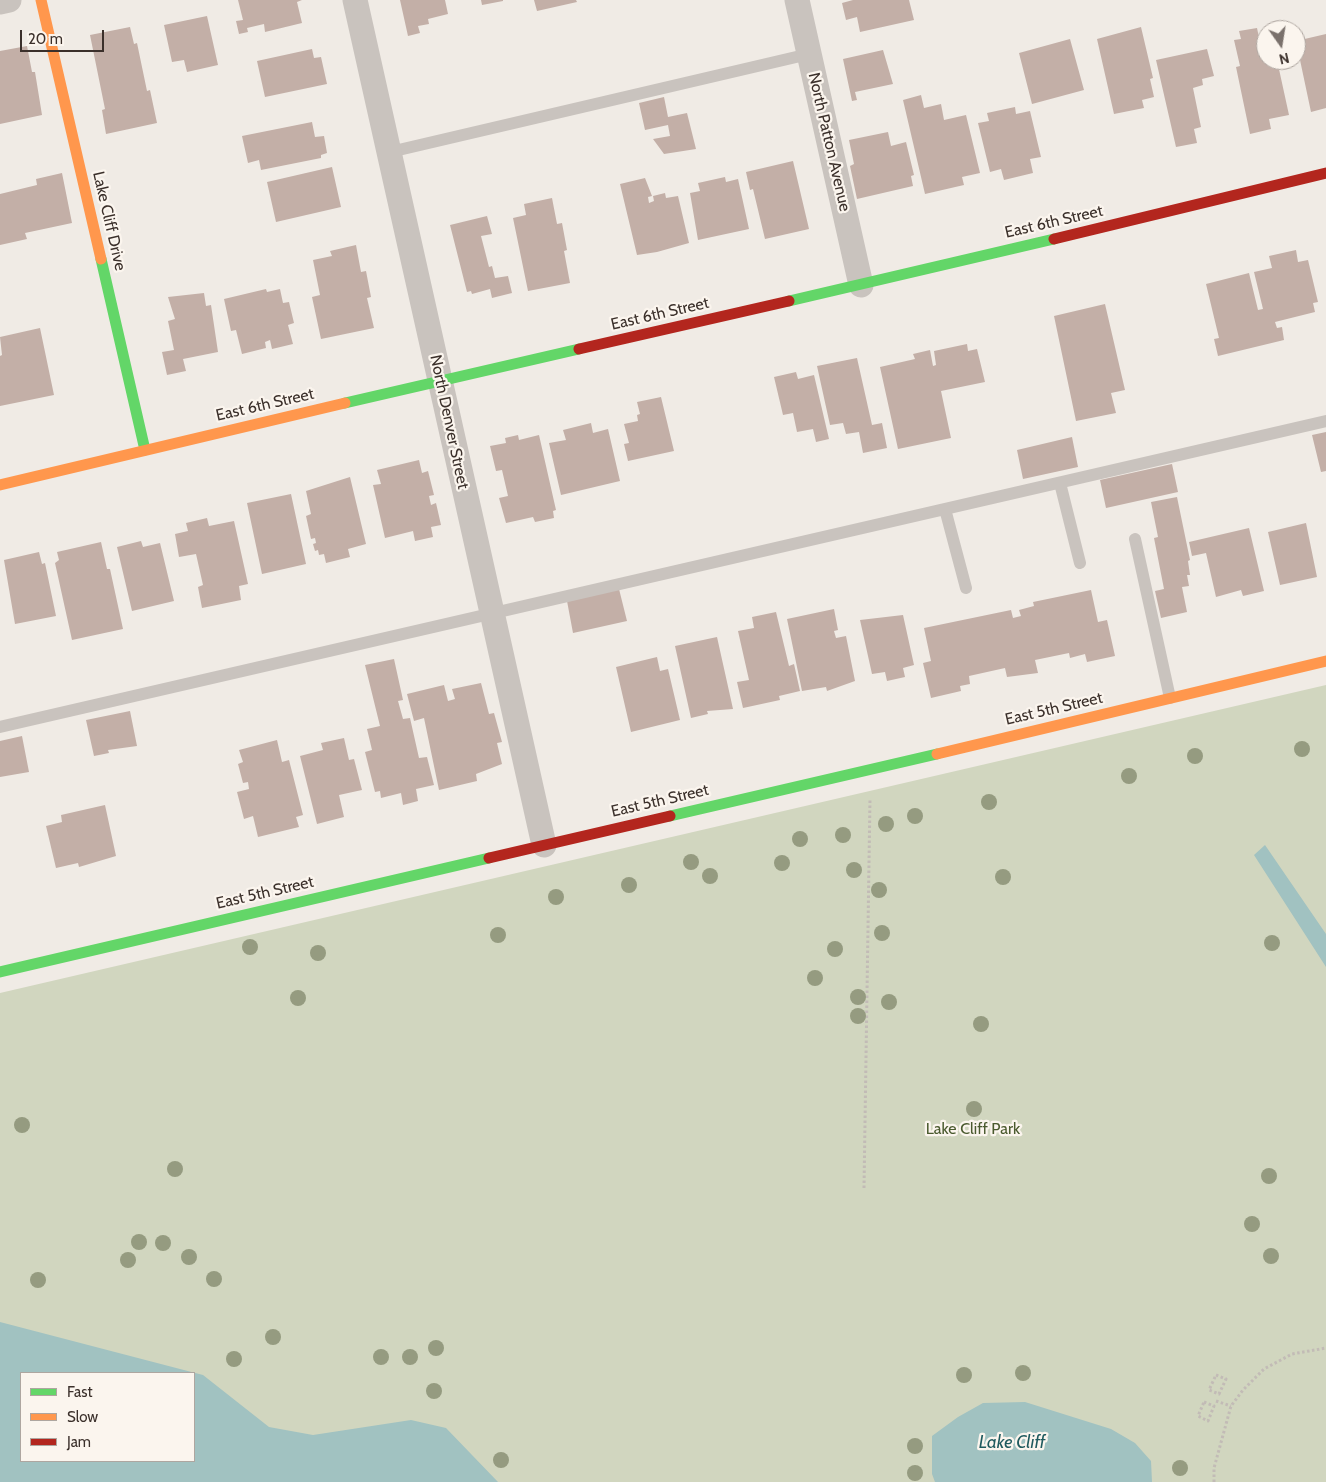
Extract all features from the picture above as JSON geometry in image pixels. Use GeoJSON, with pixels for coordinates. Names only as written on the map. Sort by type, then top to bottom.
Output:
{"type":"FeatureCollection","features":[{"type":"Feature","properties":{"kind":"street"},"geometry":{"type":"LineString","coordinates":[[0,2],[9,0]]}},
{"type":"Feature","properties":{"kind":"street","name":"Lake Cliff Drive"},"geometry":{"type":"LineString","coordinates":[[41,0],[145,450]]}},
{"type":"Feature","properties":{"kind":"street","name":"North Denver Street"},"geometry":{"type":"LineString","coordinates":[[355,0],[544,845]]}},
{"type":"Feature","properties":{"kind":"street","name":"North Patton Avenue"},"geometry":{"type":"LineString","coordinates":[[797,0],[861,285]]}},
{"type":"Feature","properties":{"kind":"street","name":"East 6th Street"},"geometry":{"type":"LineString","coordinates":[[0,485],[440,380],[861,285],[1326,173]]}},
{"type":"Feature","properties":{"kind":"street","name":"East 5th Street"},"geometry":{"type":"LineString","coordinates":[[0,972],[868,770],[1326,661]]}},
{"type":"Feature","properties":{"kind":"lane"},"geometry":{"type":"LineString","coordinates":[[390,152],[809,54]]}},
{"type":"Feature","properties":{"kind":"lane"},"geometry":{"type":"LineString","coordinates":[[0,727],[1326,421]]}},
{"type":"Feature","properties":{"kind":"lane"},"geometry":{"type":"LineString","coordinates":[[1060,483],[1080,563]]}},
{"type":"Feature","properties":{"kind":"lane"},"geometry":{"type":"LineString","coordinates":[[946,509],[966,588]]}},
{"type":"Feature","properties":{"kind":"lane"},"geometry":{"type":"LineString","coordinates":[[1135,539],[1170,698]]}},
{"type":"Feature","properties":{"kind":"path"},"geometry":{"type":"LineString","coordinates":[[864,1188],[870,802],[868,770]]}},
{"type":"Feature","properties":{"kind":"path"},"geometry":{"type":"LineString","coordinates":[[1214,1482],[1214,1468],[1231,1406],[1243,1390],[1264,1369],[1292,1354],[1326,1348]]}},
{"type":"Feature","properties":{"kind":"path"},"geometry":{"type":"LineString","coordinates":[[1214,1406],[1204,1402],[1198,1416],[1208,1421],[1226,1379],[1216,1375],[1209,1390],[1219,1394]]}},
{"type":"Feature","properties":{"kind":"path"},"geometry":{"type":"LineString","coordinates":[[1216,1401],[1231,1406]]}},
{"type":"Feature","properties":{"kind":"green space","name":"Lake Cliff Park"},"geometry":{"type":"Polygon","coordinates":[[[1326,685],[1326,1482],[0,1482],[0,993],[1326,685]]]}},
{"type":"Feature","properties":{"kind":"water"},"geometry":{"type":"Polygon","coordinates":[[[1265,845],[1326,934],[1326,967],[1254,855],[1265,845]]]}},
{"type":"Feature","properties":{"kind":"water"},"geometry":{"type":"Polygon","coordinates":[[[0,1322],[192,1372],[20,1372],[20,1462],[195,1462],[195,1373],[203,1375],[269,1427],[313,1435],[411,1420],[446,1428],[498,1482],[0,1482],[0,1322]]]}},
{"type":"Feature","properties":{"kind":"water","name":"Lake Cliff"},"geometry":{"type":"Polygon","coordinates":[[[1025,1402],[1111,1429],[1135,1443],[1151,1461],[1152,1482],[935,1482],[932,1474],[932,1436],[958,1417],[983,1403],[1025,1402]]]}},
{"type":"Feature","properties":{"kind":"building"},"geometry":{"type":"Polygon","coordinates":[[[238,0],[302,0],[297,2],[302,23],[265,32],[264,24],[247,28],[248,32],[239,34],[236,21],[243,20],[238,0]]]}},
{"type":"Feature","properties":{"kind":"building"},"geometry":{"type":"Polygon","coordinates":[[[400,0],[445,0],[448,14],[428,19],[429,24],[418,26],[420,33],[408,36],[400,0]]]}},
{"type":"Feature","properties":{"kind":"building"},"geometry":{"type":"Polygon","coordinates":[[[481,0],[503,0],[503,1],[482,5],[481,0]]]}},
{"type":"Feature","properties":{"kind":"building"},"geometry":{"type":"Polygon","coordinates":[[[534,0],[576,0],[577,2],[537,11],[534,0]]]}},
{"type":"Feature","properties":{"kind":"building"},"geometry":{"type":"Polygon","coordinates":[[[853,0],[909,0],[914,20],[860,32],[857,17],[846,20],[842,3],[853,0]]]}},
{"type":"Feature","properties":{"kind":"building"},"geometry":{"type":"Polygon","coordinates":[[[207,16],[218,65],[187,72],[184,60],[172,62],[164,25],[207,16]]]}},
{"type":"Feature","properties":{"kind":"building"},"geometry":{"type":"Polygon","coordinates":[[[130,27],[134,44],[137,43],[147,91],[150,90],[157,123],[106,134],[102,110],[105,109],[90,35],[130,27]]]}},
{"type":"Feature","properties":{"kind":"building"},"geometry":{"type":"Polygon","coordinates":[[[1141,27],[1153,78],[1150,79],[1154,97],[1142,100],[1144,108],[1114,114],[1097,39],[1141,27]]]}},
{"type":"Feature","properties":{"kind":"building"},"geometry":{"type":"Polygon","coordinates":[[[1256,28],[1256,70],[1279,70],[1289,115],[1269,119],[1271,129],[1250,134],[1236,67],[1240,66],[1234,40],[1241,39],[1239,31],[1256,28]]]}},
{"type":"Feature","properties":{"kind":"building"},"geometry":{"type":"Polygon","coordinates":[[[1326,34],[1326,108],[1311,112],[1302,70],[1306,70],[1306,39],[1326,34]]]}},
{"type":"Feature","properties":{"kind":"building"},"geometry":{"type":"Polygon","coordinates":[[[1070,39],[1084,90],[1032,104],[1019,53],[1070,39]]]}},
{"type":"Feature","properties":{"kind":"building"},"geometry":{"type":"Polygon","coordinates":[[[27,46],[32,72],[35,72],[42,115],[0,124],[0,51],[27,46]]]}},
{"type":"Feature","properties":{"kind":"building"},"geometry":{"type":"Polygon","coordinates":[[[312,49],[314,58],[321,57],[327,84],[265,97],[257,61],[312,49]]]}},
{"type":"Feature","properties":{"kind":"building"},"geometry":{"type":"Polygon","coordinates":[[[1207,49],[1214,76],[1202,79],[1203,85],[1193,88],[1201,127],[1194,129],[1197,143],[1176,147],[1156,60],[1207,49]]]}},
{"type":"Feature","properties":{"kind":"building"},"geometry":{"type":"Polygon","coordinates":[[[883,50],[893,84],[855,92],[857,100],[852,101],[843,59],[883,50]]]}},
{"type":"Feature","properties":{"kind":"building"},"geometry":{"type":"Polygon","coordinates":[[[921,95],[924,108],[941,104],[944,120],[966,115],[980,173],[962,177],[964,185],[925,194],[903,100],[921,95]]]}},
{"type":"Feature","properties":{"kind":"building"},"geometry":{"type":"Polygon","coordinates":[[[664,97],[668,117],[687,113],[696,149],[664,154],[653,139],[670,136],[668,125],[645,130],[639,103],[664,97]]]}},
{"type":"Feature","properties":{"kind":"building"},"geometry":{"type":"Polygon","coordinates":[[[1015,107],[1016,114],[1030,111],[1041,157],[1030,159],[1033,173],[1004,180],[1001,169],[990,172],[978,123],[989,121],[987,113],[1015,107]]]}},
{"type":"Feature","properties":{"kind":"building"},"geometry":{"type":"Polygon","coordinates":[[[312,122],[315,137],[324,136],[327,153],[321,155],[321,158],[261,170],[259,160],[248,163],[242,136],[312,122]]]}},
{"type":"Feature","properties":{"kind":"building"},"geometry":{"type":"Polygon","coordinates":[[[888,132],[891,146],[906,142],[914,175],[911,176],[913,186],[857,199],[850,166],[854,164],[849,140],[888,132]]]}},
{"type":"Feature","properties":{"kind":"building"},"geometry":{"type":"Polygon","coordinates":[[[793,161],[809,229],[765,239],[753,189],[750,190],[746,172],[793,161]]]}},
{"type":"Feature","properties":{"kind":"building"},"geometry":{"type":"Polygon","coordinates":[[[332,167],[341,207],[276,222],[267,182],[332,167]]]}},
{"type":"Feature","properties":{"kind":"building"},"geometry":{"type":"Polygon","coordinates":[[[62,173],[72,223],[25,233],[27,239],[0,245],[0,194],[37,185],[36,179],[62,173]]]}},
{"type":"Feature","properties":{"kind":"building"},"geometry":{"type":"Polygon","coordinates":[[[725,177],[726,182],[738,179],[749,229],[698,240],[690,193],[700,191],[698,183],[725,177]]]}},
{"type":"Feature","properties":{"kind":"building"},"geometry":{"type":"Polygon","coordinates":[[[645,178],[652,196],[648,197],[649,203],[654,201],[653,196],[665,193],[666,198],[678,196],[689,243],[657,252],[637,255],[620,184],[645,178]]]}},
{"type":"Feature","properties":{"kind":"building"},"geometry":{"type":"Polygon","coordinates":[[[552,198],[557,224],[562,223],[567,250],[564,251],[570,283],[528,291],[513,218],[526,215],[524,204],[552,198]]]}},
{"type":"Feature","properties":{"kind":"building"},"geometry":{"type":"Polygon","coordinates":[[[487,216],[492,234],[481,236],[489,267],[492,266],[495,278],[508,276],[512,293],[492,298],[490,289],[472,294],[471,291],[467,292],[450,225],[487,216]]]}},
{"type":"Feature","properties":{"kind":"building"},"geometry":{"type":"Polygon","coordinates":[[[356,245],[361,272],[366,271],[371,297],[367,298],[374,328],[321,339],[312,297],[320,295],[313,260],[332,256],[330,251],[356,245]]]}},
{"type":"Feature","properties":{"kind":"building"},"geometry":{"type":"Polygon","coordinates":[[[1296,250],[1298,262],[1308,260],[1318,302],[1313,303],[1315,312],[1275,322],[1277,328],[1282,327],[1284,340],[1218,356],[1214,339],[1219,338],[1206,284],[1249,273],[1258,310],[1263,309],[1254,272],[1272,268],[1269,256],[1296,250]]]}},
{"type":"Feature","properties":{"kind":"building"},"geometry":{"type":"Polygon","coordinates":[[[266,289],[267,292],[280,289],[283,303],[289,302],[294,323],[288,325],[293,344],[272,349],[270,340],[265,342],[266,348],[242,354],[236,330],[231,331],[224,299],[266,289]]]}},
{"type":"Feature","properties":{"kind":"building"},"geometry":{"type":"Polygon","coordinates":[[[204,293],[206,306],[211,305],[218,352],[183,359],[186,371],[167,375],[162,352],[174,350],[168,321],[175,319],[168,297],[204,293]]]}},
{"type":"Feature","properties":{"kind":"building"},"geometry":{"type":"Polygon","coordinates":[[[1105,304],[1125,390],[1111,393],[1116,413],[1076,421],[1054,316],[1105,304]]]}},
{"type":"Feature","properties":{"kind":"building"},"geometry":{"type":"Polygon","coordinates":[[[40,328],[54,395],[0,406],[0,356],[2,355],[0,337],[40,328]]]}},
{"type":"Feature","properties":{"kind":"building"},"geometry":{"type":"Polygon","coordinates":[[[967,344],[968,351],[977,349],[985,382],[941,391],[951,438],[898,449],[880,367],[915,359],[913,354],[930,350],[933,366],[936,365],[934,351],[967,344]]]}},
{"type":"Feature","properties":{"kind":"building"},"geometry":{"type":"Polygon","coordinates":[[[857,358],[872,425],[882,423],[887,448],[863,453],[859,432],[846,434],[843,423],[830,425],[817,366],[857,358]]]}},
{"type":"Feature","properties":{"kind":"building"},"geometry":{"type":"Polygon","coordinates":[[[796,372],[798,379],[814,375],[829,439],[816,442],[813,429],[797,432],[793,413],[783,415],[774,377],[796,372]]]}},
{"type":"Feature","properties":{"kind":"building"},"geometry":{"type":"Polygon","coordinates":[[[661,397],[674,451],[628,461],[624,444],[629,443],[624,424],[638,421],[637,415],[640,414],[637,402],[661,397]]]}},
{"type":"Feature","properties":{"kind":"building"},"geometry":{"type":"Polygon","coordinates":[[[591,423],[593,433],[608,429],[620,481],[561,495],[549,443],[566,440],[563,430],[591,423]]]}},
{"type":"Feature","properties":{"kind":"building"},"geometry":{"type":"Polygon","coordinates":[[[1326,432],[1326,471],[1321,472],[1312,435],[1326,432]]]}},
{"type":"Feature","properties":{"kind":"building"},"geometry":{"type":"Polygon","coordinates":[[[518,435],[519,440],[539,435],[556,510],[553,511],[554,518],[535,522],[533,517],[506,523],[499,498],[508,496],[502,470],[496,471],[490,446],[506,443],[505,438],[518,435]]]}},
{"type":"Feature","properties":{"kind":"building"},"geometry":{"type":"Polygon","coordinates":[[[1072,437],[1078,467],[1023,479],[1017,450],[1072,437]]]}},
{"type":"Feature","properties":{"kind":"building"},"geometry":{"type":"Polygon","coordinates":[[[419,460],[422,473],[428,471],[434,495],[429,496],[431,505],[436,503],[441,525],[431,527],[433,537],[415,541],[413,531],[385,538],[373,485],[381,484],[377,470],[419,460]]]}},
{"type":"Feature","properties":{"kind":"building"},"geometry":{"type":"Polygon","coordinates":[[[1172,464],[1178,492],[1106,508],[1100,480],[1172,464]]]}},
{"type":"Feature","properties":{"kind":"building"},"geometry":{"type":"Polygon","coordinates":[[[350,477],[366,544],[348,549],[350,557],[326,563],[324,554],[319,555],[318,550],[315,551],[313,544],[316,543],[315,538],[311,539],[306,516],[311,514],[306,491],[350,477]]]}},
{"type":"Feature","properties":{"kind":"building"},"geometry":{"type":"Polygon","coordinates":[[[291,494],[306,564],[262,574],[247,503],[291,494]]]}},
{"type":"Feature","properties":{"kind":"building"},"geometry":{"type":"Polygon","coordinates":[[[1177,497],[1190,560],[1188,561],[1190,575],[1187,575],[1189,586],[1182,587],[1187,612],[1161,618],[1155,591],[1164,589],[1154,538],[1158,537],[1151,502],[1177,497]]]}},
{"type":"Feature","properties":{"kind":"building"},"geometry":{"type":"Polygon","coordinates":[[[207,518],[209,526],[234,521],[248,584],[239,586],[241,600],[202,608],[198,587],[203,585],[196,554],[179,557],[175,534],[188,531],[186,523],[207,518]]]}},
{"type":"Feature","properties":{"kind":"building"},"geometry":{"type":"Polygon","coordinates":[[[1306,523],[1317,577],[1280,585],[1268,532],[1306,523]]]}},
{"type":"Feature","properties":{"kind":"building"},"geometry":{"type":"Polygon","coordinates":[[[1249,528],[1264,591],[1243,596],[1241,590],[1216,597],[1206,553],[1192,556],[1189,542],[1249,528]]]}},
{"type":"Feature","properties":{"kind":"building"},"geometry":{"type":"Polygon","coordinates":[[[141,541],[143,547],[160,543],[174,601],[132,611],[117,547],[141,541]]]}},
{"type":"Feature","properties":{"kind":"building"},"geometry":{"type":"Polygon","coordinates":[[[101,542],[107,569],[110,569],[123,629],[72,640],[55,563],[59,560],[57,552],[101,542]]]}},
{"type":"Feature","properties":{"kind":"building"},"geometry":{"type":"Polygon","coordinates":[[[39,552],[42,564],[45,563],[56,616],[15,624],[4,560],[39,552]]]}},
{"type":"Feature","properties":{"kind":"building"},"geometry":{"type":"Polygon","coordinates":[[[619,589],[627,621],[573,633],[567,601],[619,589]]]}},
{"type":"Feature","properties":{"kind":"building"},"geometry":{"type":"Polygon","coordinates":[[[1091,590],[1098,622],[1107,620],[1115,656],[1087,662],[1085,654],[1070,658],[1069,653],[1035,660],[1038,673],[1007,677],[1005,668],[969,676],[970,684],[960,686],[961,691],[931,698],[923,663],[931,661],[924,628],[1011,610],[1013,618],[1021,616],[1019,610],[1034,606],[1033,602],[1091,590]]]}},
{"type":"Feature","properties":{"kind":"building"},"geometry":{"type":"Polygon","coordinates":[[[834,609],[838,630],[834,631],[836,638],[846,636],[855,681],[827,691],[826,687],[802,691],[787,619],[834,609]]]}},
{"type":"Feature","properties":{"kind":"building"},"geometry":{"type":"Polygon","coordinates":[[[776,612],[789,666],[794,664],[800,691],[779,696],[780,700],[743,708],[737,682],[749,680],[738,631],[754,628],[752,617],[776,612]]]}},
{"type":"Feature","properties":{"kind":"building"},"geometry":{"type":"Polygon","coordinates":[[[903,615],[914,665],[903,668],[905,677],[887,681],[885,672],[872,674],[860,620],[903,615]]]}},
{"type":"Feature","properties":{"kind":"building"},"geometry":{"type":"Polygon","coordinates":[[[717,637],[733,709],[707,711],[708,714],[691,718],[675,646],[717,637]]]}},
{"type":"Feature","properties":{"kind":"building"},"geometry":{"type":"Polygon","coordinates":[[[657,657],[660,671],[668,669],[680,720],[631,732],[616,667],[657,657]]]}},
{"type":"Feature","properties":{"kind":"building"},"geometry":{"type":"Polygon","coordinates":[[[394,659],[403,700],[398,701],[403,719],[410,718],[419,758],[427,757],[434,785],[416,789],[418,801],[403,805],[401,793],[381,798],[380,791],[375,792],[365,752],[372,750],[367,729],[380,726],[365,665],[394,659]]]}},
{"type":"Feature","properties":{"kind":"building"},"geometry":{"type":"Polygon","coordinates":[[[481,683],[489,714],[494,713],[502,742],[497,743],[502,764],[476,774],[477,781],[439,790],[424,718],[414,721],[407,694],[444,685],[448,701],[455,699],[452,689],[481,683]]]}},
{"type":"Feature","properties":{"kind":"building"},"geometry":{"type":"Polygon","coordinates":[[[130,711],[137,746],[108,750],[109,753],[94,756],[86,720],[130,711]]]}},
{"type":"Feature","properties":{"kind":"building"},"geometry":{"type":"Polygon","coordinates":[[[22,736],[29,772],[0,777],[0,741],[22,736]]]}},
{"type":"Feature","properties":{"kind":"building"},"geometry":{"type":"Polygon","coordinates":[[[344,738],[349,760],[354,759],[362,790],[339,795],[344,817],[317,824],[300,756],[323,750],[321,743],[344,738]]]}},
{"type":"Feature","properties":{"kind":"building"},"geometry":{"type":"Polygon","coordinates":[[[277,740],[282,762],[289,760],[303,815],[296,817],[299,827],[258,837],[253,816],[244,819],[237,792],[249,789],[248,782],[243,783],[238,764],[243,762],[239,750],[277,740]]]}},
{"type":"Feature","properties":{"kind":"building"},"geometry":{"type":"Polygon","coordinates":[[[105,805],[116,856],[79,867],[78,863],[56,868],[46,826],[62,822],[61,815],[105,805]]]}},
{"type":"Feature","properties":{"kind":"traffic: fast"},"geometry":{"type":"LineString","coordinates":[[789,301],[1054,239]]}},
{"type":"Feature","properties":{"kind":"traffic: fast"},"geometry":{"type":"LineString","coordinates":[[101,259],[145,450]]}},
{"type":"Feature","properties":{"kind":"traffic: fast"},"geometry":{"type":"LineString","coordinates":[[345,403],[579,349]]}},
{"type":"Feature","properties":{"kind":"traffic: fast"},"geometry":{"type":"LineString","coordinates":[[670,816],[937,754]]}},
{"type":"Feature","properties":{"kind":"traffic: fast"},"geometry":{"type":"LineString","coordinates":[[0,972],[489,858]]}},
{"type":"Feature","properties":{"kind":"traffic: slow"},"geometry":{"type":"LineString","coordinates":[[41,0],[101,259]]}},
{"type":"Feature","properties":{"kind":"traffic: slow"},"geometry":{"type":"LineString","coordinates":[[0,485],[345,403]]}},
{"type":"Feature","properties":{"kind":"traffic: slow"},"geometry":{"type":"LineString","coordinates":[[937,754],[1326,661]]}},
{"type":"Feature","properties":{"kind":"traffic: jam"},"geometry":{"type":"LineString","coordinates":[[1054,239],[1326,173]]}},
{"type":"Feature","properties":{"kind":"traffic: jam"},"geometry":{"type":"LineString","coordinates":[[579,349],[789,301]]}},
{"type":"Feature","properties":{"kind":"traffic: jam"},"geometry":{"type":"LineString","coordinates":[[489,858],[670,816]]}}]}
